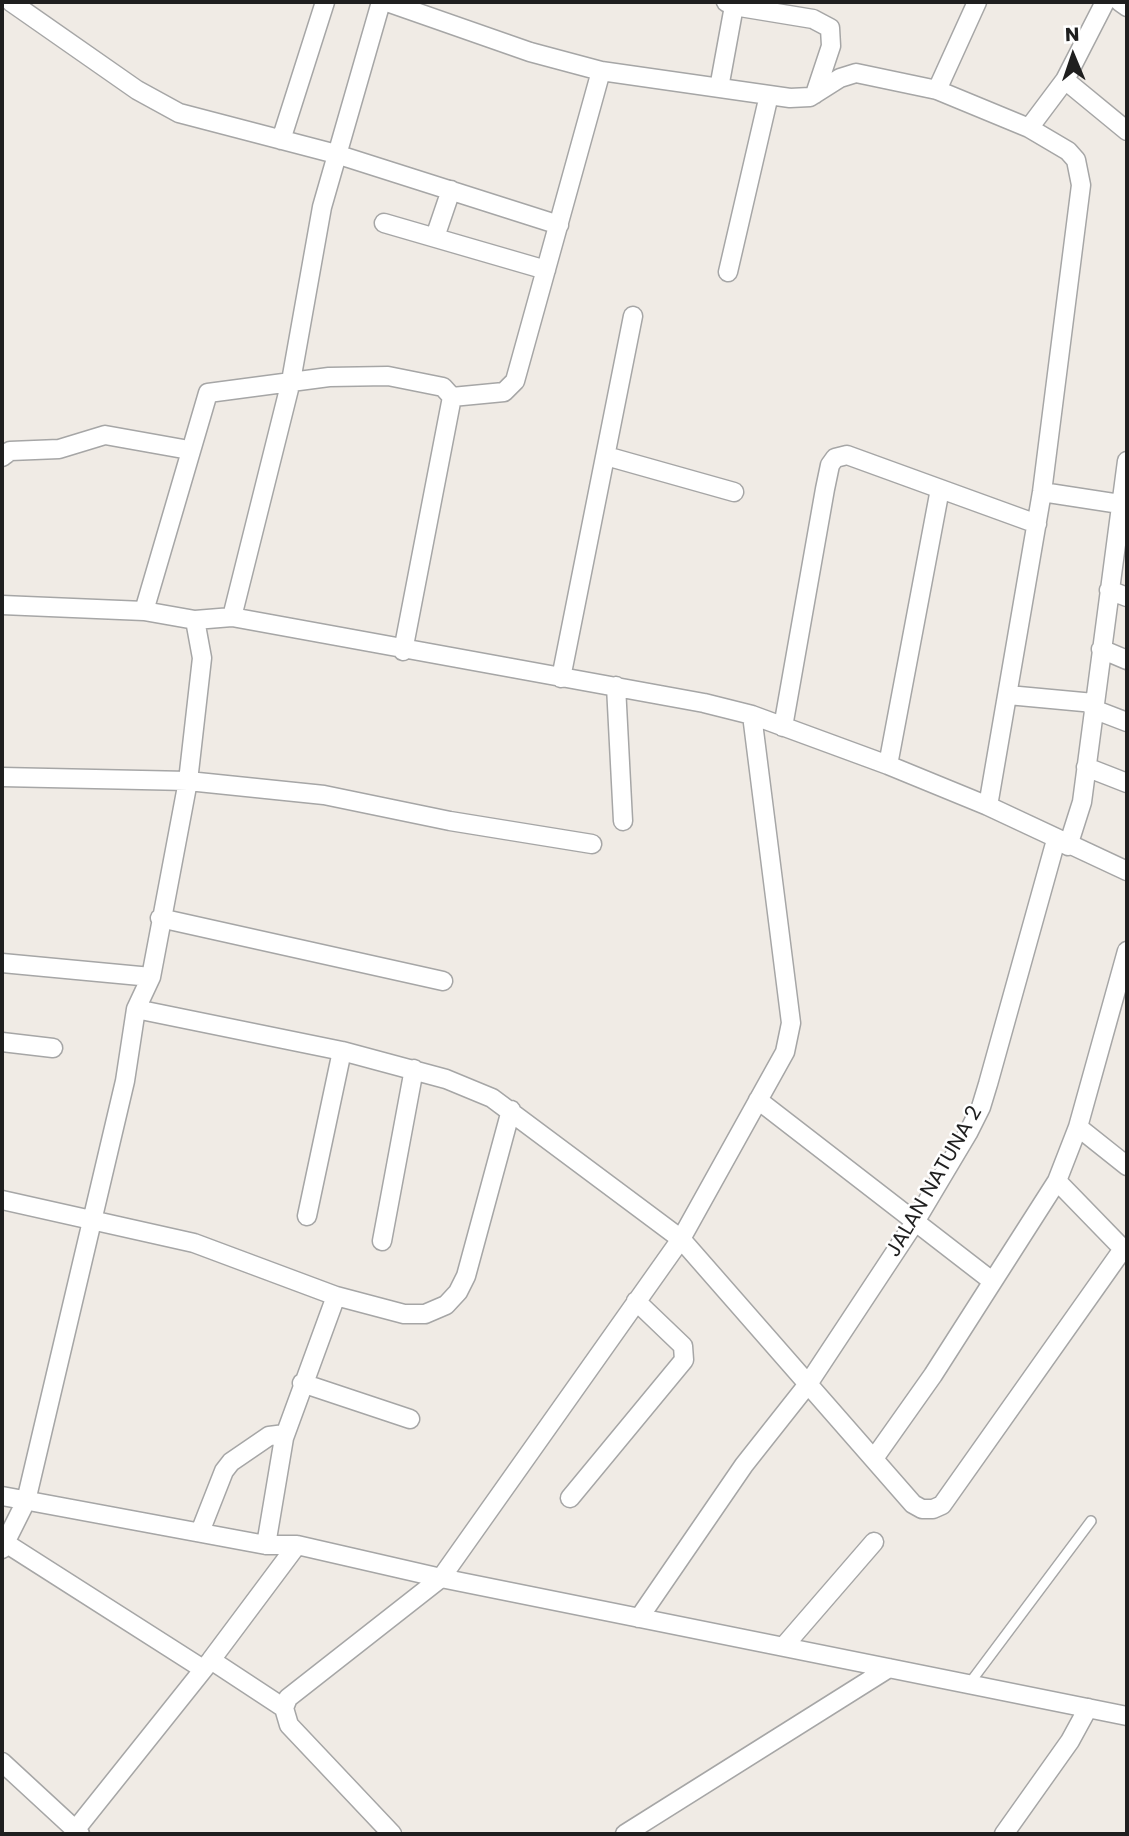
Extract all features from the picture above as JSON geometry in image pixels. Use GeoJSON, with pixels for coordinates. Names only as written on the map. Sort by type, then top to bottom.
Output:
{"type":"FeatureCollection","features":[{"type":"Feature","properties":{"kind":"street"},"geometry":{"type":"LineString","coordinates":[[11,2],[163,106],[197,119],[336,154],[559,225]]}},
{"type":"Feature","properties":{"kind":"street"},"geometry":{"type":"LineString","coordinates":[[281,140],[324,2]]}},
{"type":"Feature","properties":{"kind":"street"},"geometry":{"type":"LineString","coordinates":[[232,617],[290,381],[322,207],[381,2]]}},
{"type":"Feature","properties":{"kind":"street"},"geometry":{"type":"LineString","coordinates":[[387,2],[530,52],[601,71],[800,98],[816,94],[840,78],[856,73],[937,90],[1029,128],[1068,151],[1076,160],[1081,185],[1042,492],[988,806]]}},
{"type":"Feature","properties":{"kind":"street"},"geometry":{"type":"LineString","coordinates":[[937,90],[977,2]]}},
{"type":"Feature","properties":{"kind":"street"},"geometry":{"type":"LineString","coordinates":[[1029,128],[1065,80],[1105,2]]}},
{"type":"Feature","properties":{"kind":"street"},"geometry":{"type":"LineString","coordinates":[[1120,2],[1127,7]]}},
{"type":"Feature","properties":{"kind":"street"},"geometry":{"type":"LineString","coordinates":[[719,88],[730,4],[813,19],[830,28],[831,46],[816,94]]}},
{"type":"Feature","properties":{"kind":"street"},"geometry":{"type":"LineString","coordinates":[[452,397],[499,393],[510,389],[601,71]]}},
{"type":"Feature","properties":{"kind":"street"},"geometry":{"type":"LineString","coordinates":[[1065,80],[1127,131]]}},
{"type":"Feature","properties":{"kind":"street"},"geometry":{"type":"LineString","coordinates":[[728,272],[769,95]]}},
{"type":"Feature","properties":{"kind":"street"},"geometry":{"type":"LineString","coordinates":[[435,237],[451,190]]}},
{"type":"Feature","properties":{"kind":"street"},"geometry":{"type":"LineString","coordinates":[[384,223],[546,270]]}},
{"type":"Feature","properties":{"kind":"street"},"geometry":{"type":"LineString","coordinates":[[561,678],[633,316]]}},
{"type":"Feature","properties":{"kind":"street"},"geometry":{"type":"LineString","coordinates":[[144,611],[189,450],[208,393],[329,377],[388,376],[443,387],[452,397]]}},
{"type":"Feature","properties":{"kind":"street"},"geometry":{"type":"LineString","coordinates":[[403,651],[452,397]]}},
{"type":"Feature","properties":{"kind":"street"},"geometry":{"type":"LineString","coordinates":[[2,457],[15,450],[60,449],[105,435],[189,450]]}},
{"type":"Feature","properties":{"kind":"street"},"geometry":{"type":"LineString","coordinates":[[783,726],[832,461],[847,455],[1037,524]]}},
{"type":"Feature","properties":{"kind":"street"},"geometry":{"type":"LineString","coordinates":[[606,456],[734,492]]}},
{"type":"Feature","properties":{"kind":"street","name":"JALAN NATUNA 2"},"geometry":{"type":"LineString","coordinates":[[639,1618],[744,1465],[808,1384],[915,1222],[981,1107],[1062,843],[1082,802],[1109,590],[1122,534],[1120,504],[1127,469]]}},
{"type":"Feature","properties":{"kind":"street"},"geometry":{"type":"LineString","coordinates":[[888,765],[940,489]]}},
{"type":"Feature","properties":{"kind":"street"},"geometry":{"type":"LineString","coordinates":[[1042,492],[1120,504]]}},
{"type":"Feature","properties":{"kind":"street"},"geometry":{"type":"LineString","coordinates":[[1109,590],[1127,597]]}},
{"type":"Feature","properties":{"kind":"street"},"geometry":{"type":"LineString","coordinates":[[2,605],[144,611],[195,620],[232,617],[403,651],[616,686],[752,715],[888,765],[988,806],[1062,843],[1127,871]]}},
{"type":"Feature","properties":{"kind":"street"},"geometry":{"type":"LineString","coordinates":[[195,620],[202,659],[188,780],[151,977],[136,1009],[125,1081],[94,1220],[26,1501],[3,1545],[284,1708]]}},
{"type":"Feature","properties":{"kind":"street"},"geometry":{"type":"LineString","coordinates":[[1101,649],[1127,660]]}},
{"type":"Feature","properties":{"kind":"street"},"geometry":{"type":"LineString","coordinates":[[616,686],[623,821]]}},
{"type":"Feature","properties":{"kind":"street"},"geometry":{"type":"LineString","coordinates":[[1008,695],[1093,706],[1127,722]]}},
{"type":"Feature","properties":{"kind":"street"},"geometry":{"type":"LineString","coordinates":[[392,1834],[289,1725],[284,1708],[288,1698],[441,1578],[681,1239],[789,1043],[791,1023],[752,715]]}},
{"type":"Feature","properties":{"kind":"street"},"geometry":{"type":"LineString","coordinates":[[1086,767],[1127,783]]}},
{"type":"Feature","properties":{"kind":"street"},"geometry":{"type":"LineString","coordinates":[[2,777],[188,780],[324,795],[450,821],[592,844]]}},
{"type":"Feature","properties":{"kind":"street"},"geometry":{"type":"LineString","coordinates":[[160,918],[443,981]]}},
{"type":"Feature","properties":{"kind":"street"},"geometry":{"type":"LineString","coordinates":[[874,1457],[933,1375],[1057,1181],[1078,1127],[1127,951]]}},
{"type":"Feature","properties":{"kind":"street"},"geometry":{"type":"LineString","coordinates":[[2,963],[151,977]]}},
{"type":"Feature","properties":{"kind":"street"},"geometry":{"type":"LineString","coordinates":[[136,1009],[342,1051],[414,1069],[468,1088],[511,1110],[681,1239],[913,1504],[926,1510],[942,1505],[1125,1251],[1057,1181]]}},
{"type":"Feature","properties":{"kind":"street"},"geometry":{"type":"LineString","coordinates":[[2,1041],[53,1048]]}},
{"type":"Feature","properties":{"kind":"street"},"geometry":{"type":"LineString","coordinates":[[307,1216],[342,1051]]}},
{"type":"Feature","properties":{"kind":"street"},"geometry":{"type":"LineString","coordinates":[[383,1241],[414,1069]]}},
{"type":"Feature","properties":{"kind":"street"},"geometry":{"type":"LineString","coordinates":[[758,1100],[992,1281]]}},
{"type":"Feature","properties":{"kind":"street"},"geometry":{"type":"LineString","coordinates":[[2,1200],[194,1242],[336,1296],[414,1315],[438,1310],[452,1299],[466,1276],[511,1110]]}},
{"type":"Feature","properties":{"kind":"street"},"geometry":{"type":"LineString","coordinates":[[1078,1127],[1127,1166]]}},
{"type":"Feature","properties":{"kind":"street"},"geometry":{"type":"LineString","coordinates":[[266,1545],[285,1434],[336,1296]]}},
{"type":"Feature","properties":{"kind":"street"},"geometry":{"type":"LineString","coordinates":[[570,1498],[684,1360],[683,1346],[636,1301]]}},
{"type":"Feature","properties":{"kind":"street"},"geometry":{"type":"LineString","coordinates":[[302,1383],[410,1419]]}},
{"type":"Feature","properties":{"kind":"street"},"geometry":{"type":"LineString","coordinates":[[200,1532],[224,1471],[232,1462],[269,1436],[285,1434]]}},
{"type":"Feature","properties":{"kind":"street"},"geometry":{"type":"LineString","coordinates":[[2,1496],[266,1545],[297,1545],[441,1578],[1127,1716]]}},
{"type":"Feature","properties":{"kind":"street"},"geometry":{"type":"LineString","coordinates":[[784,1646],[874,1542]]}},
{"type":"Feature","properties":{"kind":"street"},"geometry":{"type":"LineString","coordinates":[[2,1762],[78,1832],[297,1545]]}},
{"type":"Feature","properties":{"kind":"street"},"geometry":{"type":"LineString","coordinates":[[625,1834],[889,1668]]}},
{"type":"Feature","properties":{"kind":"street"},"geometry":{"type":"LineString","coordinates":[[1004,1834],[1070,1741],[1088,1708]]}},
{"type":"Feature","properties":{"kind":"lane"},"geometry":{"type":"LineString","coordinates":[[969,1684],[1091,1521]]}}]}
